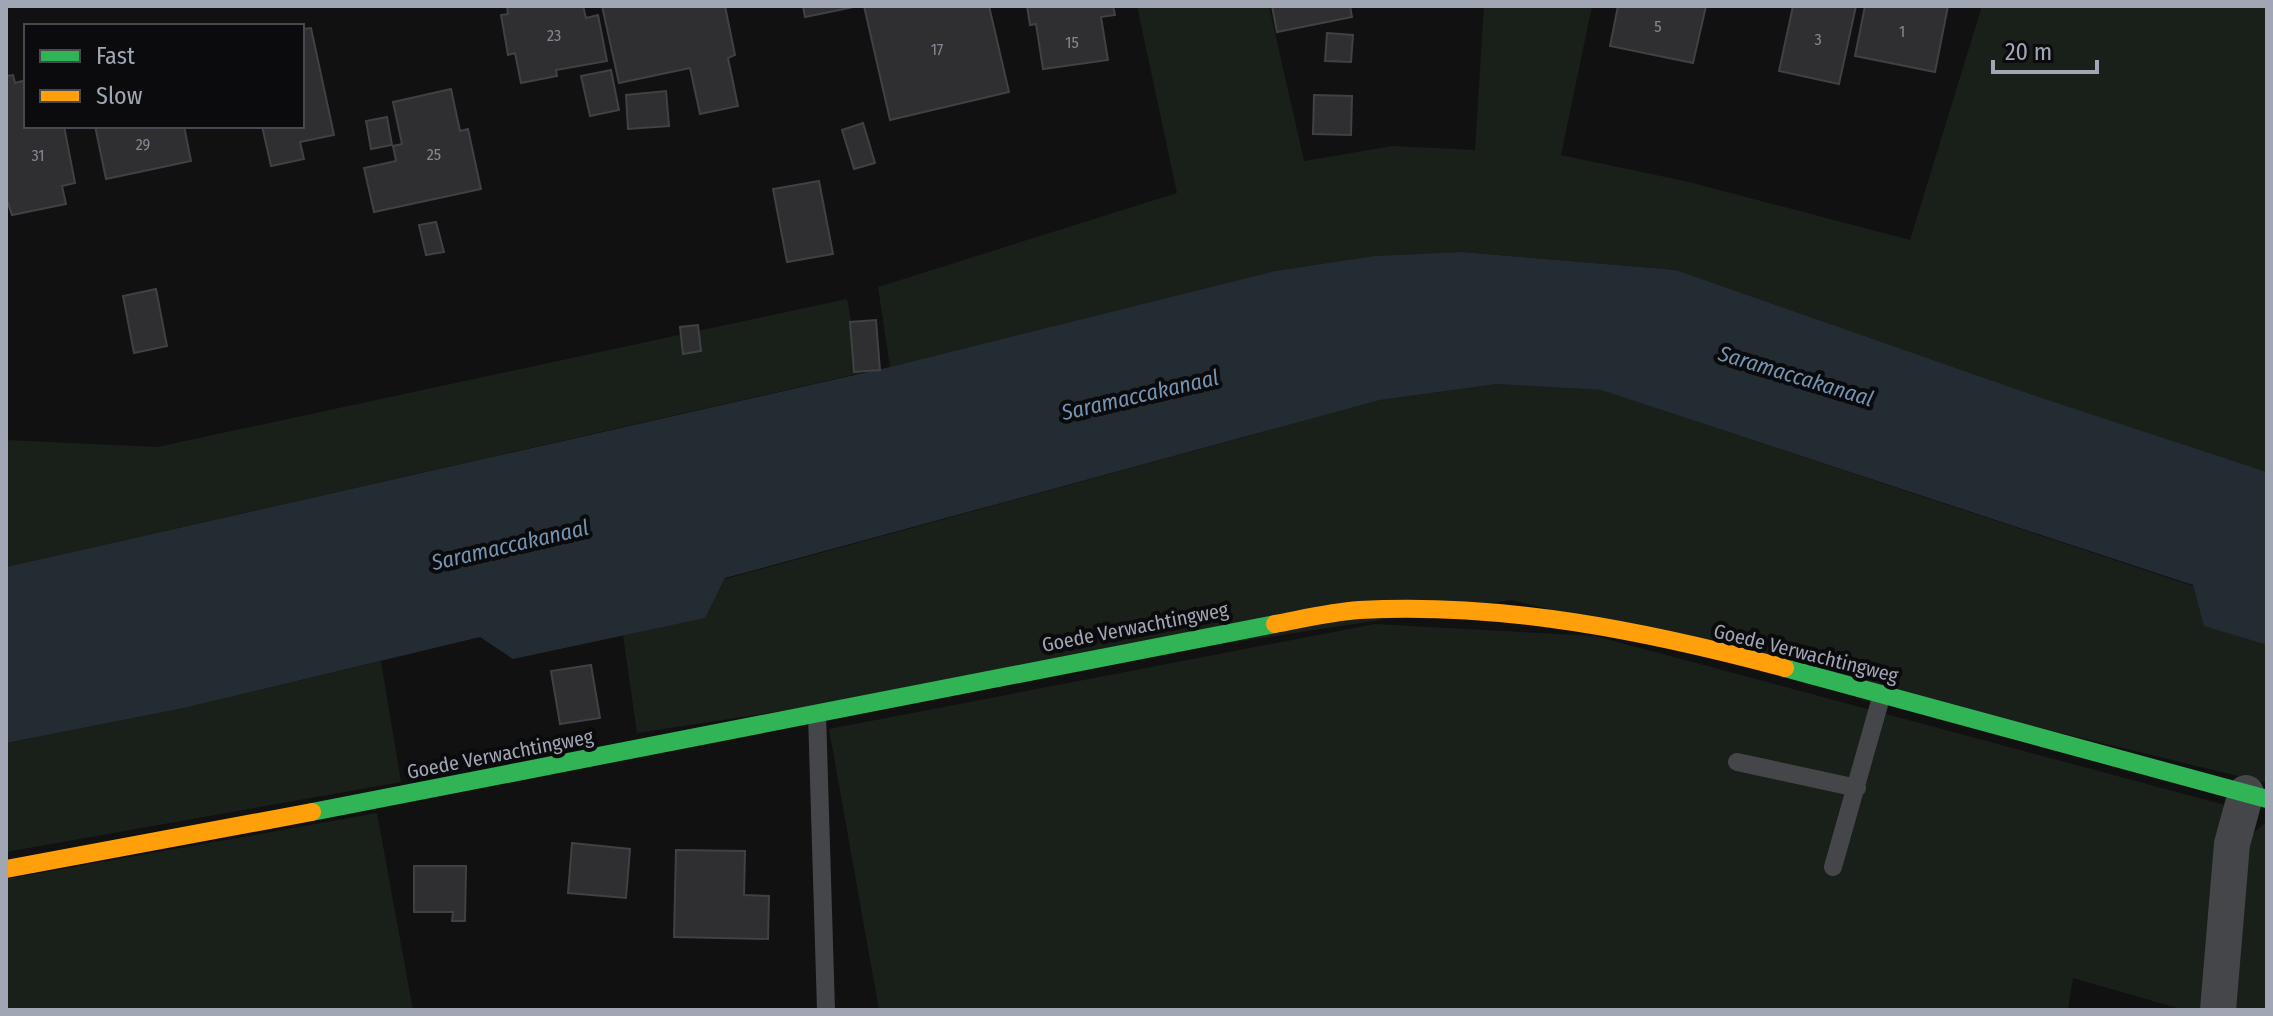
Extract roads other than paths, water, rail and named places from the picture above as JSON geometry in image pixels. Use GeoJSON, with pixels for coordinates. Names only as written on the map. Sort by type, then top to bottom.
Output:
{"type":"FeatureCollection","features":[{"type":"Feature","properties":{"kind":"street","name":"Goede Verwachtingweg"},"geometry":{"type":"LineString","coordinates":[[6,869],[516,774],[1213,634],[1357,610],[1459,610],[1584,621],[1882,694],[2257,796]]}},
{"type":"Feature","properties":{"kind":"street"},"geometry":{"type":"LineString","coordinates":[[2218,1010],[2232,844],[2257,796]]}},
{"type":"Feature","properties":{"kind":"lane"},"geometry":{"type":"LineString","coordinates":[[1833,867],[1882,694]]}},
{"type":"Feature","properties":{"kind":"lane"},"geometry":{"type":"LineString","coordinates":[[817,714],[826,1010]]}},
{"type":"Feature","properties":{"kind":"lane"},"geometry":{"type":"LineString","coordinates":[[1737,762],[1857,788]]}},
{"type":"Feature","properties":{"kind":"water","name":"Saramaccakanaal"},"geometry":{"type":"Polygon","coordinates":[[[1462,252],[1676,270],[2033,395],[2267,472],[2267,645],[2204,626],[2193,585],[1601,390],[1497,384],[1380,400],[725,578],[705,618],[513,659],[480,637],[184,708],[6,743],[6,567],[890,367],[1275,271],[1374,256],[1462,252]]]}}]}
